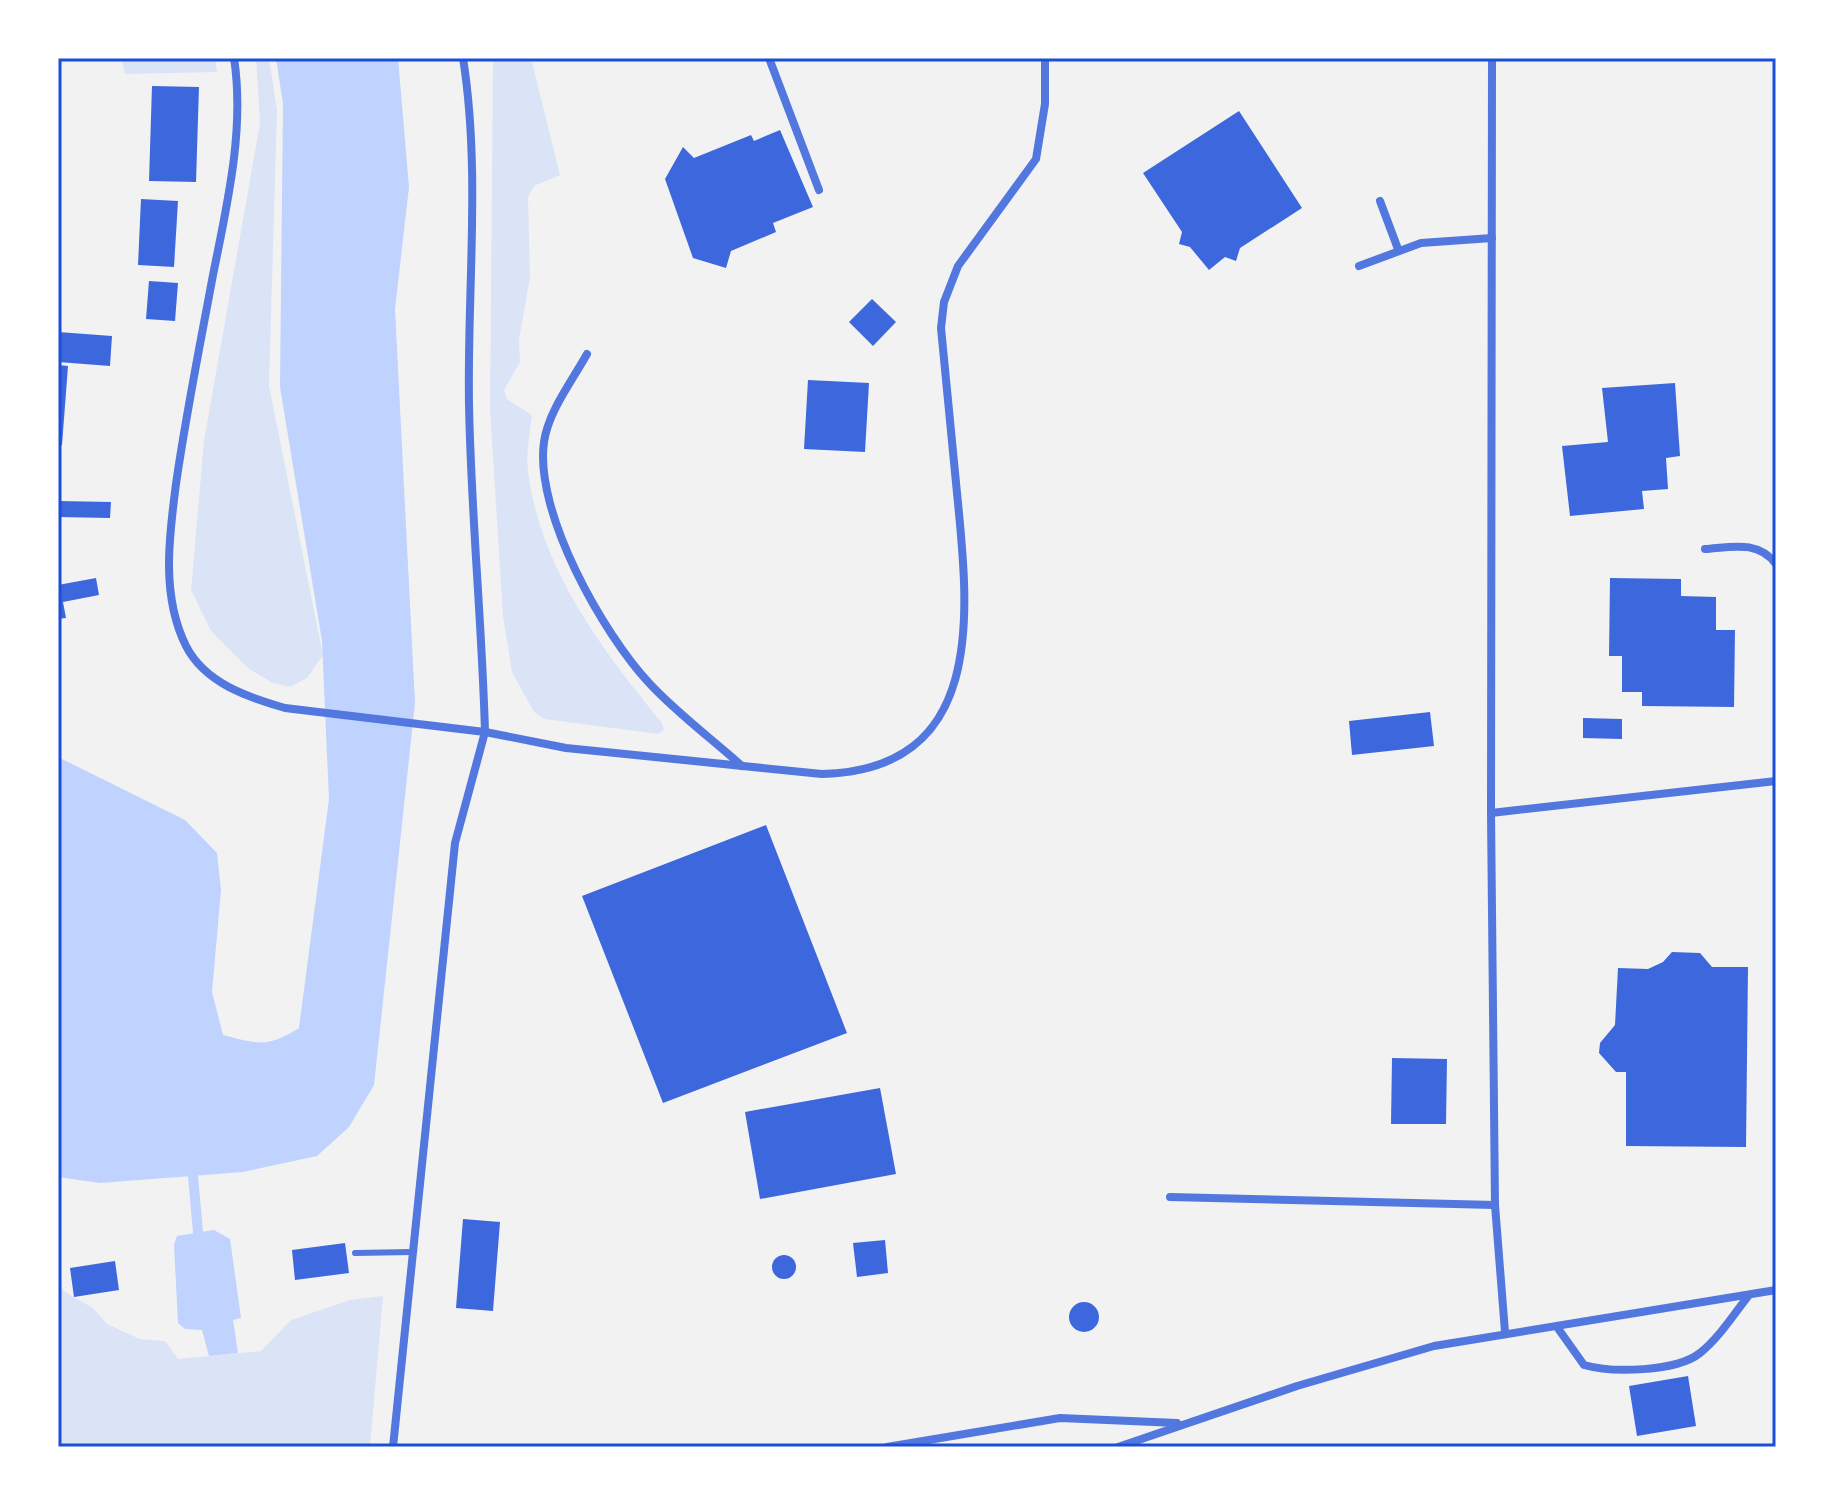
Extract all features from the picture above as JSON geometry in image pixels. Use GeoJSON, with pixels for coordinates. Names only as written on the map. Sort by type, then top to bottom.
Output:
{"type":"FeatureCollection","features":[{"type":"Feature","properties":{"kind":"street"},"geometry":{"type":"LineString","coordinates":[[234,58],[235,138],[228,200],[186,411],[171,527],[169,584],[173,613],[186,647],[208,675],[255,699],[285,708],[485,732],[566,748],[822,774],[852,774],[885,765],[918,745],[934,726],[948,700],[965,633],[962,542],[941,328],[944,302],[958,266],[1036,159],[1045,104],[1045,58]]}},
{"type":"Feature","properties":{"kind":"street"},"geometry":{"type":"LineString","coordinates":[[393,1447],[455,843],[485,732],[483,664],[474,568],[469,403],[471,175],[469,95],[463,58]]}},
{"type":"Feature","properties":{"kind":"street"},"geometry":{"type":"LineString","coordinates":[[769,58],[819,190]]}},
{"type":"Feature","properties":{"kind":"street"},"geometry":{"type":"LineString","coordinates":[[1492,58],[1491,813],[1495,1205],[1505,1332]]}},
{"type":"Feature","properties":{"kind":"street"},"geometry":{"type":"LineString","coordinates":[[1380,201],[1398,249]]}},
{"type":"Feature","properties":{"kind":"street"},"geometry":{"type":"LineString","coordinates":[[1359,266],[1398,249],[1445,239],[1492,238]]}},
{"type":"Feature","properties":{"kind":"street"},"geometry":{"type":"LineString","coordinates":[[587,354],[544,439],[545,481],[572,564],[620,646],[650,684],[743,766]]}},
{"type":"Feature","properties":{"kind":"street"},"geometry":{"type":"LineString","coordinates":[[1705,549],[1751,547],[1769,555],[1776,564]]}},
{"type":"Feature","properties":{"kind":"street"},"geometry":{"type":"LineString","coordinates":[[1491,813],[1776,781]]}},
{"type":"Feature","properties":{"kind":"street"},"geometry":{"type":"LineString","coordinates":[[1170,1197],[1495,1205]]}},
{"type":"Feature","properties":{"kind":"street"},"geometry":{"type":"LineString","coordinates":[[1118,1447],[1182,1424],[1434,1346],[1776,1290]]}},
{"type":"Feature","properties":{"kind":"street"},"geometry":{"type":"LineString","coordinates":[[1557,1327],[1584,1365],[1615,1372],[1667,1363],[1700,1353],[1749,1295]]}},
{"type":"Feature","properties":{"kind":"street"},"geometry":{"type":"LineString","coordinates":[[887,1447],[1060,1418],[1182,1424]]}},
{"type":"Feature","properties":{"kind":"lane"},"geometry":{"type":"LineString","coordinates":[[355,1253],[412,1252]]}},
{"type":"Feature","properties":{"kind":"shaded area"},"geometry":{"type":"Polygon","coordinates":[[[121,58],[215,58],[217,72],[125,74],[121,58]]]}},
{"type":"Feature","properties":{"kind":"shaded area"},"geometry":{"type":"Polygon","coordinates":[[[256,58],[269,58],[277,110],[269,386],[323,655],[307,678],[290,687],[273,683],[249,669],[211,631],[191,590],[204,441],[260,123],[256,58]]]}},
{"type":"Feature","properties":{"kind":"shaded area"},"geometry":{"type":"Polygon","coordinates":[[[493,58],[531,58],[560,175],[534,186],[528,197],[530,278],[519,339],[520,362],[504,390],[507,399],[532,415],[528,471],[535,507],[560,574],[596,637],[662,723],[664,730],[658,734],[544,719],[534,712],[512,672],[503,616],[490,410],[493,58]]]}},
{"type":"Feature","properties":{"kind":"shaded area"},"geometry":{"type":"Polygon","coordinates":[[[58,1281],[65,1292],[93,1308],[107,1324],[140,1339],[165,1341],[178,1359],[261,1351],[291,1320],[350,1300],[383,1296],[370,1447],[58,1447],[58,1281]]]}},
{"type":"Feature","properties":{"kind":"water"},"geometry":{"type":"Polygon","coordinates":[[[276,58],[398,58],[409,187],[395,309],[415,703],[374,1085],[349,1127],[317,1156],[243,1172],[100,1183],[58,1177],[58,757],[185,820],[217,853],[221,890],[212,992],[223,1035],[262,1042],[279,1039],[299,1028],[329,799],[322,641],[280,387],[283,104],[276,58]]]}},
{"type":"Feature","properties":{"kind":"water"},"geometry":{"type":"Polygon","coordinates":[[[214,1230],[230,1239],[241,1318],[233,1320],[238,1353],[209,1356],[202,1330],[185,1329],[178,1323],[174,1245],[177,1236],[214,1230]]]}},
{"type":"Feature","properties":{"kind":"building"},"geometry":{"type":"Polygon","coordinates":[[[152,86],[199,87],[196,182],[149,181],[152,86]]]}},
{"type":"Feature","properties":{"kind":"building"},"geometry":{"type":"Polygon","coordinates":[[[1239,111],[1302,208],[1240,248],[1236,261],[1225,257],[1209,270],[1190,247],[1179,244],[1182,232],[1143,173],[1239,111]]]}},
{"type":"Feature","properties":{"kind":"building"},"geometry":{"type":"Polygon","coordinates":[[[780,130],[813,207],[773,223],[776,232],[731,251],[726,268],[693,258],[665,179],[683,147],[694,158],[751,135],[754,141],[780,130]]]}},
{"type":"Feature","properties":{"kind":"building"},"geometry":{"type":"Polygon","coordinates":[[[141,199],[178,201],[174,267],[138,265],[141,199]]]}},
{"type":"Feature","properties":{"kind":"building"},"geometry":{"type":"Polygon","coordinates":[[[149,281],[178,283],[175,321],[146,319],[149,281]]]}},
{"type":"Feature","properties":{"kind":"building"},"geometry":{"type":"Polygon","coordinates":[[[872,299],[896,322],[873,346],[849,322],[872,299]]]}},
{"type":"Feature","properties":{"kind":"building"},"geometry":{"type":"Polygon","coordinates":[[[58,332],[112,336],[110,366],[58,362],[58,332]]]}},
{"type":"Feature","properties":{"kind":"building"},"geometry":{"type":"Polygon","coordinates":[[[58,365],[68,366],[62,445],[58,445],[58,365]]]}},
{"type":"Feature","properties":{"kind":"building"},"geometry":{"type":"Polygon","coordinates":[[[808,380],[869,383],[865,452],[804,449],[808,380]]]}},
{"type":"Feature","properties":{"kind":"building"},"geometry":{"type":"Polygon","coordinates":[[[1675,383],[1680,456],[1666,458],[1668,489],[1642,491],[1644,509],[1570,516],[1562,446],[1608,442],[1602,388],[1675,383]]]}},
{"type":"Feature","properties":{"kind":"building"},"geometry":{"type":"Polygon","coordinates":[[[58,501],[111,502],[110,518],[58,517],[58,501]]]}},
{"type":"Feature","properties":{"kind":"building"},"geometry":{"type":"Polygon","coordinates":[[[96,578],[99,595],[63,602],[66,618],[58,619],[58,585],[96,578]]]}},
{"type":"Feature","properties":{"kind":"building"},"geometry":{"type":"Polygon","coordinates":[[[1610,578],[1681,579],[1681,596],[1716,597],[1716,630],[1735,630],[1734,707],[1642,706],[1642,692],[1622,692],[1622,656],[1609,656],[1610,578]]]}},
{"type":"Feature","properties":{"kind":"building"},"geometry":{"type":"Polygon","coordinates":[[[1430,712],[1434,746],[1352,755],[1349,721],[1430,712]]]}},
{"type":"Feature","properties":{"kind":"building"},"geometry":{"type":"Polygon","coordinates":[[[1583,718],[1622,719],[1622,739],[1583,738],[1583,718]]]}},
{"type":"Feature","properties":{"kind":"building"},"geometry":{"type":"Polygon","coordinates":[[[766,825],[847,1033],[663,1103],[582,896],[766,825]]]}},
{"type":"Feature","properties":{"kind":"building"},"geometry":{"type":"Polygon","coordinates":[[[1672,952],[1700,953],[1712,967],[1748,967],[1746,1147],[1626,1146],[1626,1072],[1616,1072],[1599,1053],[1600,1043],[1615,1025],[1618,968],[1648,969],[1663,962],[1672,952]]]}},
{"type":"Feature","properties":{"kind":"building"},"geometry":{"type":"Polygon","coordinates":[[[1392,1058],[1447,1059],[1446,1124],[1391,1124],[1392,1058]]]}},
{"type":"Feature","properties":{"kind":"building"},"geometry":{"type":"Polygon","coordinates":[[[880,1088],[896,1174],[760,1199],[745,1112],[880,1088]]]}},
{"type":"Feature","properties":{"kind":"building"},"geometry":{"type":"Polygon","coordinates":[[[463,1219],[500,1222],[493,1311],[456,1308],[463,1219]]]}},
{"type":"Feature","properties":{"kind":"building"},"geometry":{"type":"Polygon","coordinates":[[[885,1240],[888,1273],[857,1277],[853,1243],[885,1240]]]}},
{"type":"Feature","properties":{"kind":"building"},"geometry":{"type":"Polygon","coordinates":[[[345,1243],[349,1273],[295,1280],[292,1250],[345,1243]]]}},
{"type":"Feature","properties":{"kind":"building"},"geometry":{"type":"Polygon","coordinates":[[[784,1255],[792,1259],[796,1267],[792,1275],[784,1279],[776,1275],[772,1267],[776,1259],[784,1255]]]}},
{"type":"Feature","properties":{"kind":"building"},"geometry":{"type":"Polygon","coordinates":[[[115,1261],[119,1290],[74,1297],[70,1268],[115,1261]]]}},
{"type":"Feature","properties":{"kind":"building"},"geometry":{"type":"Polygon","coordinates":[[[1084,1302],[1095,1306],[1099,1317],[1095,1328],[1084,1332],[1073,1328],[1069,1317],[1073,1306],[1084,1302]]]}},
{"type":"Feature","properties":{"kind":"building"},"geometry":{"type":"Polygon","coordinates":[[[1688,1376],[1696,1426],[1637,1436],[1629,1386],[1688,1376]]]}},
{"type":"Feature","properties":{"kind":"waterway"},"geometry":{"type":"LineString","coordinates":[[193,1176],[198,1232]]}}]}
